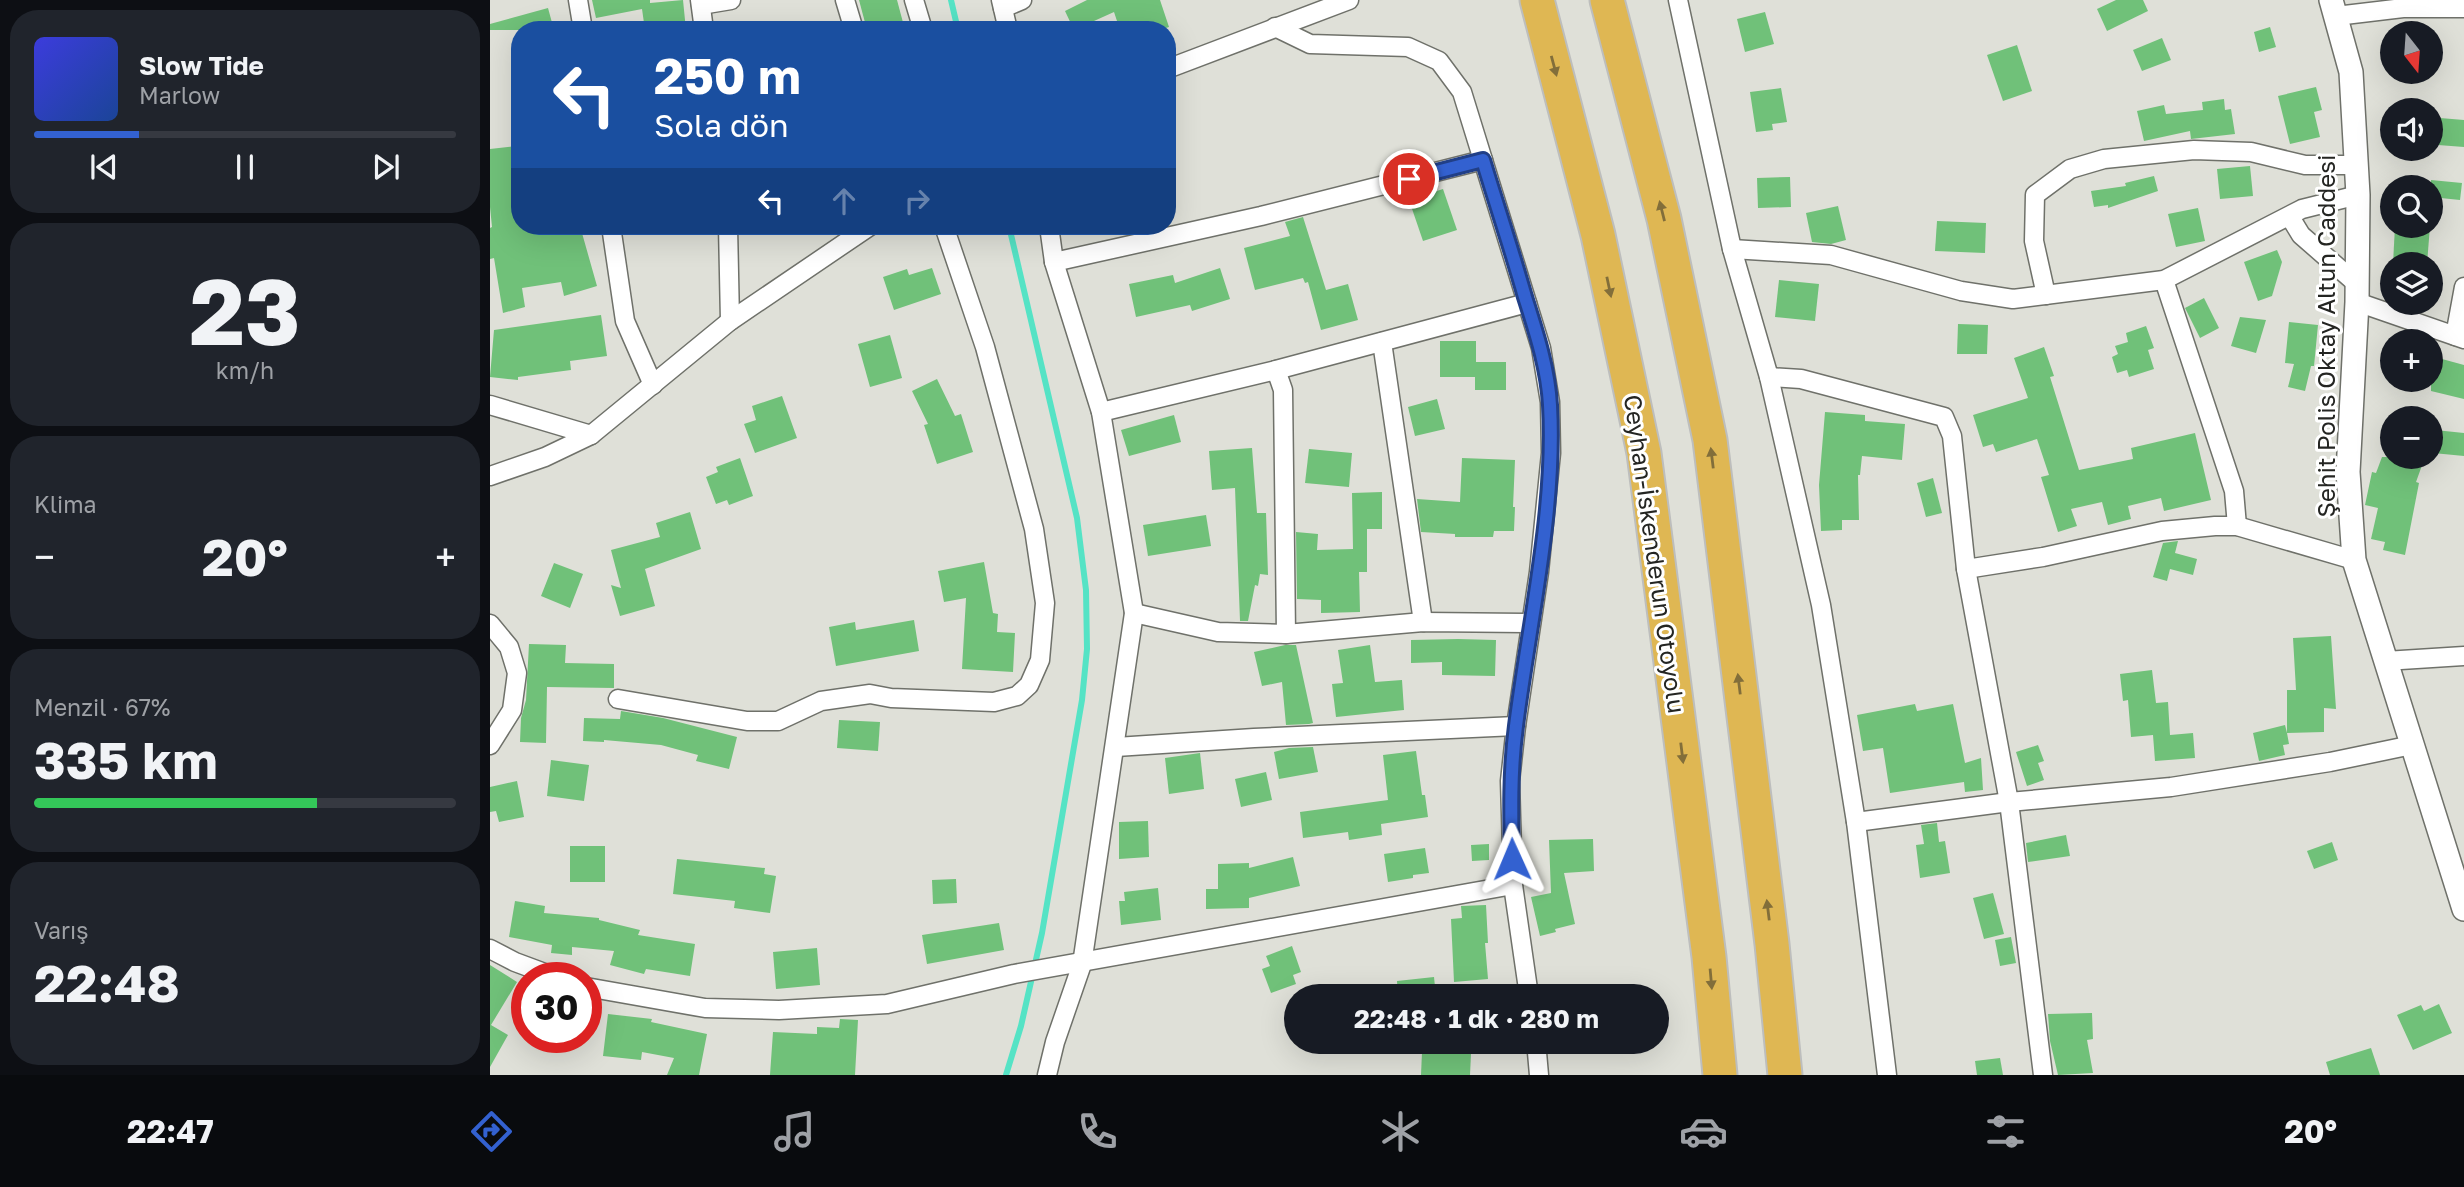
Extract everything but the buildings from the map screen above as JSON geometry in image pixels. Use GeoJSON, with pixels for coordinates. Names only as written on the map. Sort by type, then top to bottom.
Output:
{"type":"FeatureCollection","features":[{"type":"Feature","properties":{"kind":"highway","name":"Ceyhan-İskenderun Otoyolu"},"geometry":{"type":"LineString","coordinates":[[1537,0],[1598,235],[1644,453],[1709,957],[1720,1075]]}},
{"type":"Feature","properties":{"kind":"highway"},"geometry":{"type":"LineString","coordinates":[[1606,0],[1664,219],[1710,440],[1772,944],[1785,1075]]}},
{"type":"Feature","properties":{"kind":"street"},"geometry":{"type":"LineString","coordinates":[[578,0],[582,21]]}},
{"type":"Feature","properties":{"kind":"street"},"geometry":{"type":"LineString","coordinates":[[703,21],[701,3],[731,0]]}},
{"type":"Feature","properties":{"kind":"street"},"geometry":{"type":"LineString","coordinates":[[845,0],[851,21]]}},
{"type":"Feature","properties":{"kind":"street"},"geometry":{"type":"LineString","coordinates":[[914,0],[920,21]]}},
{"type":"Feature","properties":{"kind":"street"},"geometry":{"type":"LineString","coordinates":[[1002,4],[1022,0]]}},
{"type":"Feature","properties":{"kind":"street"},"geometry":{"type":"LineString","coordinates":[[1176,66],[1349,0]]}},
{"type":"Feature","properties":{"kind":"street"},"geometry":{"type":"LineString","coordinates":[[1678,0],[1732,249],[1769,377],[1821,606],[1856,822],[1886,1075]]}},
{"type":"Feature","properties":{"kind":"street"},"geometry":{"type":"LineString","coordinates":[[2334,8],[2464,8]]}},
{"type":"Feature","properties":{"kind":"street","name":"Şehit Polis Oktay Altun Caddesi"},"geometry":{"type":"LineString","coordinates":[[2334,8],[2351,72],[2358,195],[2357,293],[2348,472],[2354,560],[2464,909]]}},
{"type":"Feature","properties":{"kind":"street"},"geometry":{"type":"LineString","coordinates":[[1275,27],[1310,44],[1408,47],[1439,61],[1462,92],[1541,348],[1550,402],[1551,453],[1510,781],[1513,885],[1526,984]]}},
{"type":"Feature","properties":{"kind":"street"},"geometry":{"type":"LineString","coordinates":[[2046,295],[2034,242],[2035,195],[2070,169],[2104,159],[2194,150],[2251,152],[2305,165],[2355,165]]}},
{"type":"Feature","properties":{"kind":"street"},"geometry":{"type":"LineString","coordinates":[[1176,235],[1483,160]]}},
{"type":"Feature","properties":{"kind":"street"},"geometry":{"type":"LineString","coordinates":[[1732,249],[1831,255],[1961,292],[2013,299],[2164,280],[2302,209],[2358,195]]}},
{"type":"Feature","properties":{"kind":"street"},"geometry":{"type":"LineString","coordinates":[[2290,217],[2301,235],[2357,293],[2459,338],[2464,287]]}},
{"type":"Feature","properties":{"kind":"street"},"geometry":{"type":"LineString","coordinates":[[612,235],[625,321],[653,385]]}},
{"type":"Feature","properties":{"kind":"street"},"geometry":{"type":"LineString","coordinates":[[728,235],[730,321]]}},
{"type":"Feature","properties":{"kind":"street"},"geometry":{"type":"LineString","coordinates":[[490,476],[545,457],[591,435],[730,321],[857,235]]}},
{"type":"Feature","properties":{"kind":"street"},"geometry":{"type":"LineString","coordinates":[[618,699],[747,721],[778,721],[821,701],[870,694],[891,698],[994,702],[1017,696],[1029,685],[1040,660],[1045,603],[1034,528],[985,346],[947,235]]}},
{"type":"Feature","properties":{"kind":"street"},"geometry":{"type":"LineString","coordinates":[[1047,1075],[1055,1042],[1082,964],[1134,614],[1101,412],[1054,262],[1050,235]]}},
{"type":"Feature","properties":{"kind":"street"},"geometry":{"type":"LineString","coordinates":[[1054,262],[1176,235]]}},
{"type":"Feature","properties":{"kind":"street"},"geometry":{"type":"LineString","coordinates":[[2164,280],[2234,491],[2237,526]]}},
{"type":"Feature","properties":{"kind":"street"},"geometry":{"type":"LineString","coordinates":[[1101,412],[1276,370],[1527,303]]}},
{"type":"Feature","properties":{"kind":"street"},"geometry":{"type":"LineString","coordinates":[[1382,342],[1423,622]]}},
{"type":"Feature","properties":{"kind":"street"},"geometry":{"type":"LineString","coordinates":[[1276,370],[1283,390],[1286,634]]}},
{"type":"Feature","properties":{"kind":"street"},"geometry":{"type":"LineString","coordinates":[[1769,377],[1801,379],[1944,417],[1952,436],[1966,569],[2009,802],[2043,1075]]}},
{"type":"Feature","properties":{"kind":"street"},"geometry":{"type":"LineString","coordinates":[[490,405],[591,435]]}},
{"type":"Feature","properties":{"kind":"street"},"geometry":{"type":"LineString","coordinates":[[1966,569],[2043,557],[2162,531],[2237,526],[2354,560]]}},
{"type":"Feature","properties":{"kind":"street"},"geometry":{"type":"LineString","coordinates":[[1134,614],[1218,632],[1286,634],[1423,622],[1531,623]]}},
{"type":"Feature","properties":{"kind":"street"},"geometry":{"type":"LineString","coordinates":[[490,624],[509,647],[517,673],[512,709],[490,745]]}},
{"type":"Feature","properties":{"kind":"street"},"geometry":{"type":"LineString","coordinates":[[2385,661],[2464,656]]}},
{"type":"Feature","properties":{"kind":"street"},"geometry":{"type":"LineString","coordinates":[[1115,747],[1516,726]]}},
{"type":"Feature","properties":{"kind":"street"},"geometry":{"type":"LineString","coordinates":[[1856,822],[2009,802],[2171,787],[2412,746]]}},
{"type":"Feature","properties":{"kind":"street"},"geometry":{"type":"LineString","coordinates":[[602,990],[705,1008],[779,1010],[887,1004],[1014,974],[1513,885]]}},
{"type":"Feature","properties":{"kind":"street"},"geometry":{"type":"LineString","coordinates":[[490,949],[515,962]]}},
{"type":"Feature","properties":{"kind":"street"},"geometry":{"type":"LineString","coordinates":[[1537,1054],[1539,1075]]}},
{"type":"Feature","properties":{"kind":"waterway"},"geometry":{"type":"LineString","coordinates":[[951,0],[956,21]]}},
{"type":"Feature","properties":{"kind":"waterway"},"geometry":{"type":"LineString","coordinates":[[1006,1075],[1021,1026],[1042,933],[1082,700],[1087,649],[1086,590],[1077,518],[1011,235]]}},
{"type":"Feature","properties":{"kind":"route"},"geometry":{"type":"LineString","coordinates":[[1409,179],[1483,160],[1541,348],[1550,402],[1551,453],[1539,572],[1510,781],[1512,859]]}}]}
